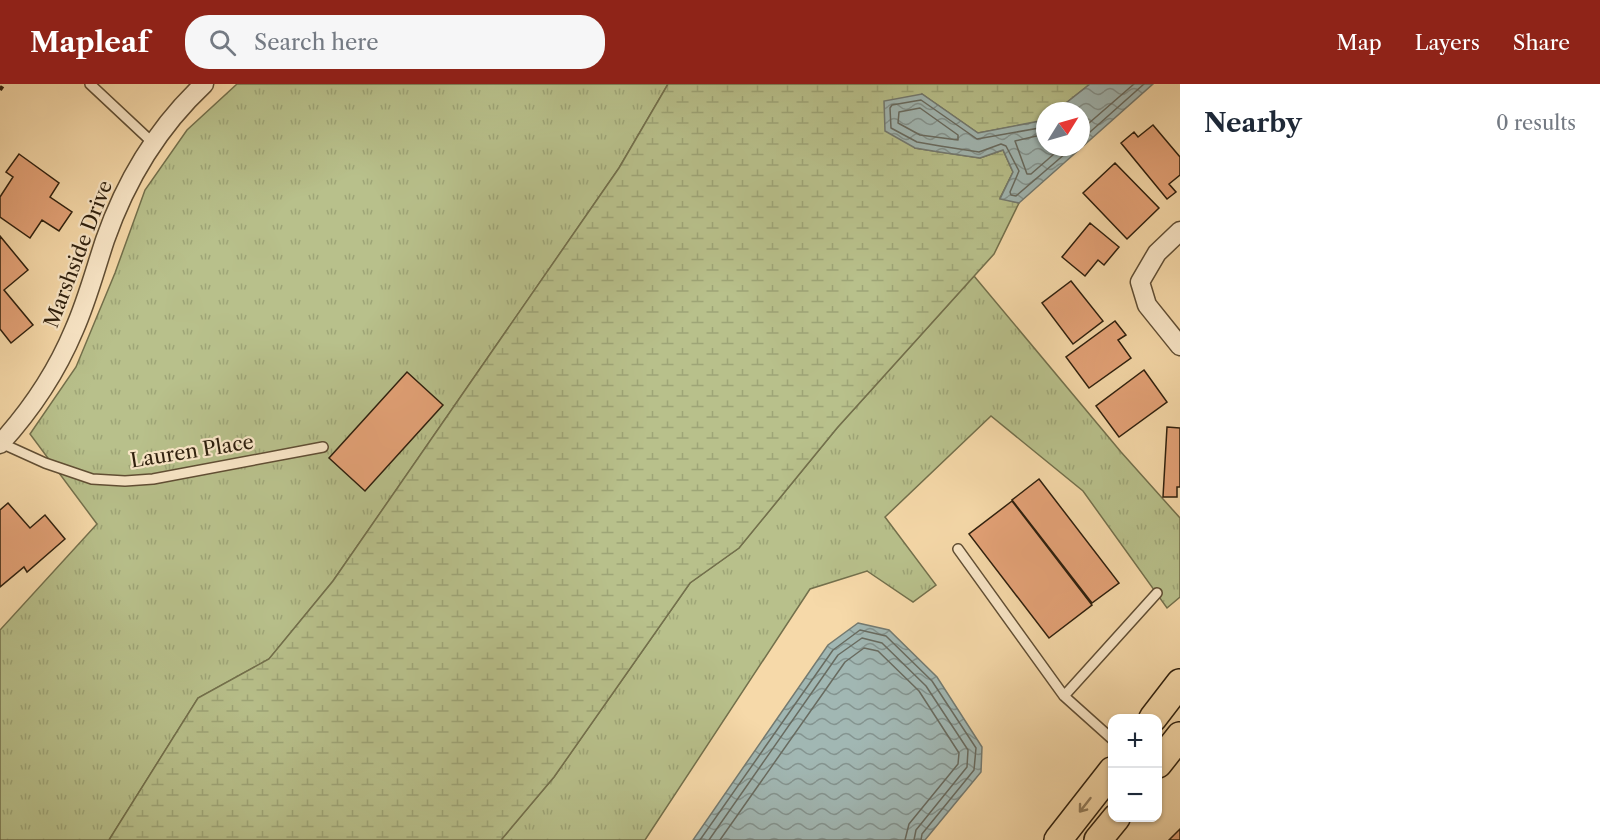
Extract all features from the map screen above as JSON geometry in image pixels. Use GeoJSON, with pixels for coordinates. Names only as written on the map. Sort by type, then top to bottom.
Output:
{"type":"FeatureCollection","features":[{"type":"Feature","properties":{"kind":"main road"},"geometry":{"type":"LineString","coordinates":[[1156,714],[1180,683]]}},
{"type":"Feature","properties":{"kind":"main road"},"geometry":{"type":"LineString","coordinates":[[1162,759],[1180,736]]}},
{"type":"Feature","properties":{"kind":"main road"},"geometry":{"type":"LineString","coordinates":[[1058,840],[1108,777]]}},
{"type":"Feature","properties":{"kind":"main road"},"geometry":{"type":"LineString","coordinates":[[1098,840],[1113,822]]}},
{"type":"Feature","properties":{"kind":"street","name":"Marshside Drive"},"geometry":{"type":"LineString","coordinates":[[0,444],[25,416],[60,359],[86,301],[115,214],[132,177],[170,120],[204,84]]}},
{"type":"Feature","properties":{"kind":"street"},"geometry":{"type":"LineString","coordinates":[[1180,231],[1157,253],[1140,282],[1147,305],[1180,346]]}},
{"type":"Feature","properties":{"kind":"lane"},"geometry":{"type":"LineString","coordinates":[[90,84],[153,143]]}},
{"type":"Feature","properties":{"kind":"lane","name":"Lauren Place"},"geometry":{"type":"LineString","coordinates":[[0,444],[92,479],[125,481],[153,478],[322,447]]}},
{"type":"Feature","properties":{"kind":"lane"},"geometry":{"type":"LineString","coordinates":[[958,549],[1064,696],[1108,735]]}},
{"type":"Feature","properties":{"kind":"lane"},"geometry":{"type":"LineString","coordinates":[[1064,696],[1156,593]]}},
{"type":"Feature","properties":{"kind":"path"},"geometry":{"type":"LineString","coordinates":[[0,90],[4,84]]}},
{"type":"Feature","properties":{"kind":"green space"},"geometry":{"type":"Polygon","coordinates":[[[237,84],[668,84],[619,168],[333,581],[269,659],[198,698],[109,840],[0,840],[0,630],[97,524],[30,434],[76,367],[115,273],[145,190],[187,130],[237,84]]]}},
{"type":"Feature","properties":{"kind":"green space"},"geometry":{"type":"Polygon","coordinates":[[[668,84],[1090,84],[1067,102],[1036,102],[1036,122],[978,133],[922,94],[915,148],[980,158],[1003,150],[1013,172],[1000,198],[1019,203],[994,254],[837,428],[739,548],[690,583],[554,777],[501,840],[109,840],[198,698],[269,659],[333,581],[619,168],[668,84]]]}},
{"type":"Feature","properties":{"kind":"green space"},"geometry":{"type":"Polygon","coordinates":[[[974,276],[1121,452],[1180,518],[1180,597],[1167,608],[1083,491],[991,416],[885,517],[936,585],[913,602],[867,571],[810,589],[645,840],[501,840],[554,777],[690,583],[739,548],[837,428],[974,276]]]}},
{"type":"Feature","properties":{"kind":"water"},"geometry":{"type":"Polygon","coordinates":[[[1090,84],[1153,84],[1090,140],[1090,102],[1067,102],[1090,84]]]}},
{"type":"Feature","properties":{"kind":"water"},"geometry":{"type":"Polygon","coordinates":[[[922,94],[978,133],[1036,122],[1036,156],[1072,156],[1019,203],[1000,199],[1013,172],[1003,150],[980,158],[915,148],[885,131],[884,101],[922,94]]]}},
{"type":"Feature","properties":{"kind":"water"},"geometry":{"type":"Polygon","coordinates":[[[858,623],[889,630],[937,677],[982,747],[981,772],[925,840],[693,840],[828,645],[858,623]]]}},
{"type":"Feature","properties":{"kind":"building"},"geometry":{"type":"Polygon","coordinates":[[[1153,125],[1180,157],[1180,175],[1169,184],[1176,192],[1167,199],[1121,143],[1134,132],[1138,137],[1153,125]]]}},
{"type":"Feature","properties":{"kind":"building"},"geometry":{"type":"Polygon","coordinates":[[[19,154],[59,183],[50,197],[72,212],[59,231],[42,220],[30,238],[0,217],[0,197],[13,177],[6,172],[19,154]]]}},
{"type":"Feature","properties":{"kind":"building"},"geometry":{"type":"Polygon","coordinates":[[[1115,163],[1159,208],[1127,239],[1083,193],[1115,163]]]}},
{"type":"Feature","properties":{"kind":"building"},"geometry":{"type":"Polygon","coordinates":[[[1090,223],[1119,247],[1104,265],[1098,260],[1085,276],[1062,257],[1090,223]]]}},
{"type":"Feature","properties":{"kind":"building"},"geometry":{"type":"Polygon","coordinates":[[[0,236],[28,270],[4,290],[33,325],[11,343],[0,329],[0,236]]]}},
{"type":"Feature","properties":{"kind":"building"},"geometry":{"type":"Polygon","coordinates":[[[1071,281],[1103,321],[1073,344],[1042,303],[1071,281]]]}},
{"type":"Feature","properties":{"kind":"building"},"geometry":{"type":"Polygon","coordinates":[[[1115,321],[1126,335],[1118,340],[1131,358],[1089,388],[1066,357],[1115,321]]]}},
{"type":"Feature","properties":{"kind":"building"},"geometry":{"type":"Polygon","coordinates":[[[1144,370],[1167,402],[1119,437],[1096,406],[1144,370]]]}},
{"type":"Feature","properties":{"kind":"building"},"geometry":{"type":"Polygon","coordinates":[[[407,372],[443,405],[365,491],[329,458],[407,372]]]}},
{"type":"Feature","properties":{"kind":"building"},"geometry":{"type":"Polygon","coordinates":[[[1167,427],[1180,428],[1180,487],[1177,487],[1177,497],[1163,497],[1167,427]]]}},
{"type":"Feature","properties":{"kind":"building"},"geometry":{"type":"Polygon","coordinates":[[[1039,479],[1119,583],[1092,603],[1012,500],[1039,479]]]}},
{"type":"Feature","properties":{"kind":"building"},"geometry":{"type":"Polygon","coordinates":[[[1012,501],[1092,605],[1049,638],[969,534],[1012,501]]]}},
{"type":"Feature","properties":{"kind":"building"},"geometry":{"type":"Polygon","coordinates":[[[8,503],[30,528],[45,515],[65,539],[27,572],[24,567],[0,587],[0,510],[8,503]]]}},
{"type":"Feature","properties":{"kind":"building"},"geometry":{"type":"Polygon","coordinates":[[[1180,829],[1180,840],[1169,840],[1180,829]]]}}]}
